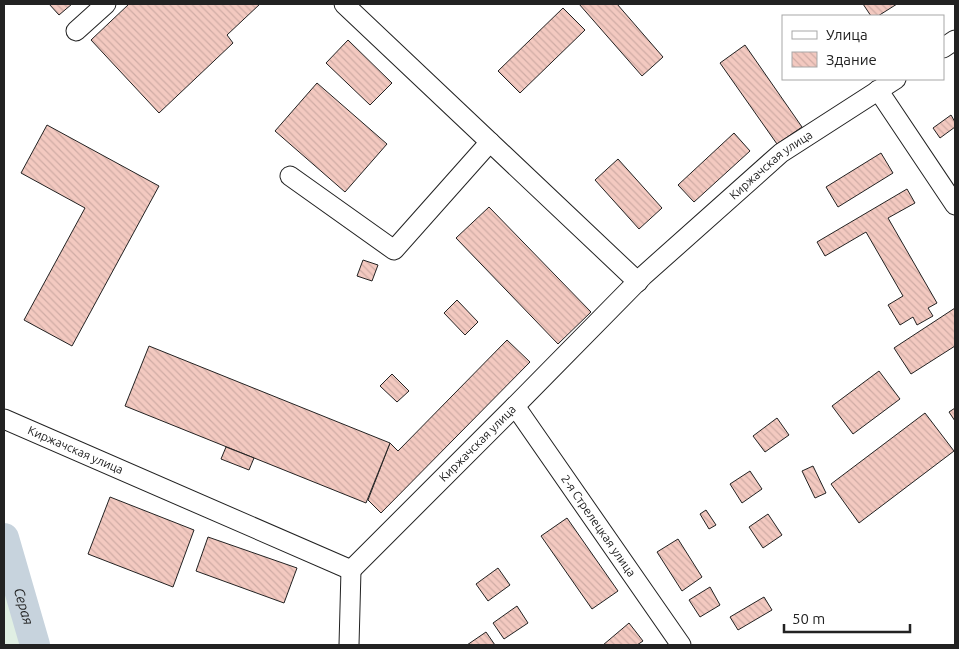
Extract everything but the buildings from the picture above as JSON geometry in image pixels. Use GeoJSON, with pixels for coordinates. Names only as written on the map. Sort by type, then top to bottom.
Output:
{"type":"FeatureCollection","features":[{"type":"Feature","properties":{"kind":"street"},"geometry":{"type":"LineString","coordinates":[[76,31],[106,4]]}},
{"type":"Feature","properties":{"kind":"street"},"geometry":{"type":"LineString","coordinates":[[344,4],[638,282]]}},
{"type":"Feature","properties":{"kind":"street"},"geometry":{"type":"LineString","coordinates":[[944,47],[955,40]]}},
{"type":"Feature","properties":{"kind":"street","name":"Киржачская улица"},"geometry":{"type":"LineString","coordinates":[[4,419],[351,570],[638,282],[781,153],[894,80]]}},
{"type":"Feature","properties":{"kind":"street"},"geometry":{"type":"LineString","coordinates":[[878,90],[955,205]]}},
{"type":"Feature","properties":{"kind":"street"},"geometry":{"type":"LineString","coordinates":[[290,176],[394,250],[490,142]]}},
{"type":"Feature","properties":{"kind":"street","name":"2-я Стрелецкая улица"},"geometry":{"type":"LineString","coordinates":[[515,406],[681,645]]}},
{"type":"Feature","properties":{"kind":"street"},"geometry":{"type":"LineString","coordinates":[[350,645],[351,570]]}},
{"type":"Feature","properties":{"kind":"green space"},"geometry":{"type":"Polygon","coordinates":[[[4,565],[27,638],[30,645],[4,645],[4,565]]]}},
{"type":"Feature","properties":{"kind":"waterway","name":"Серая"},"geometry":{"type":"LineString","coordinates":[[4,538],[35,645]]}}]}
